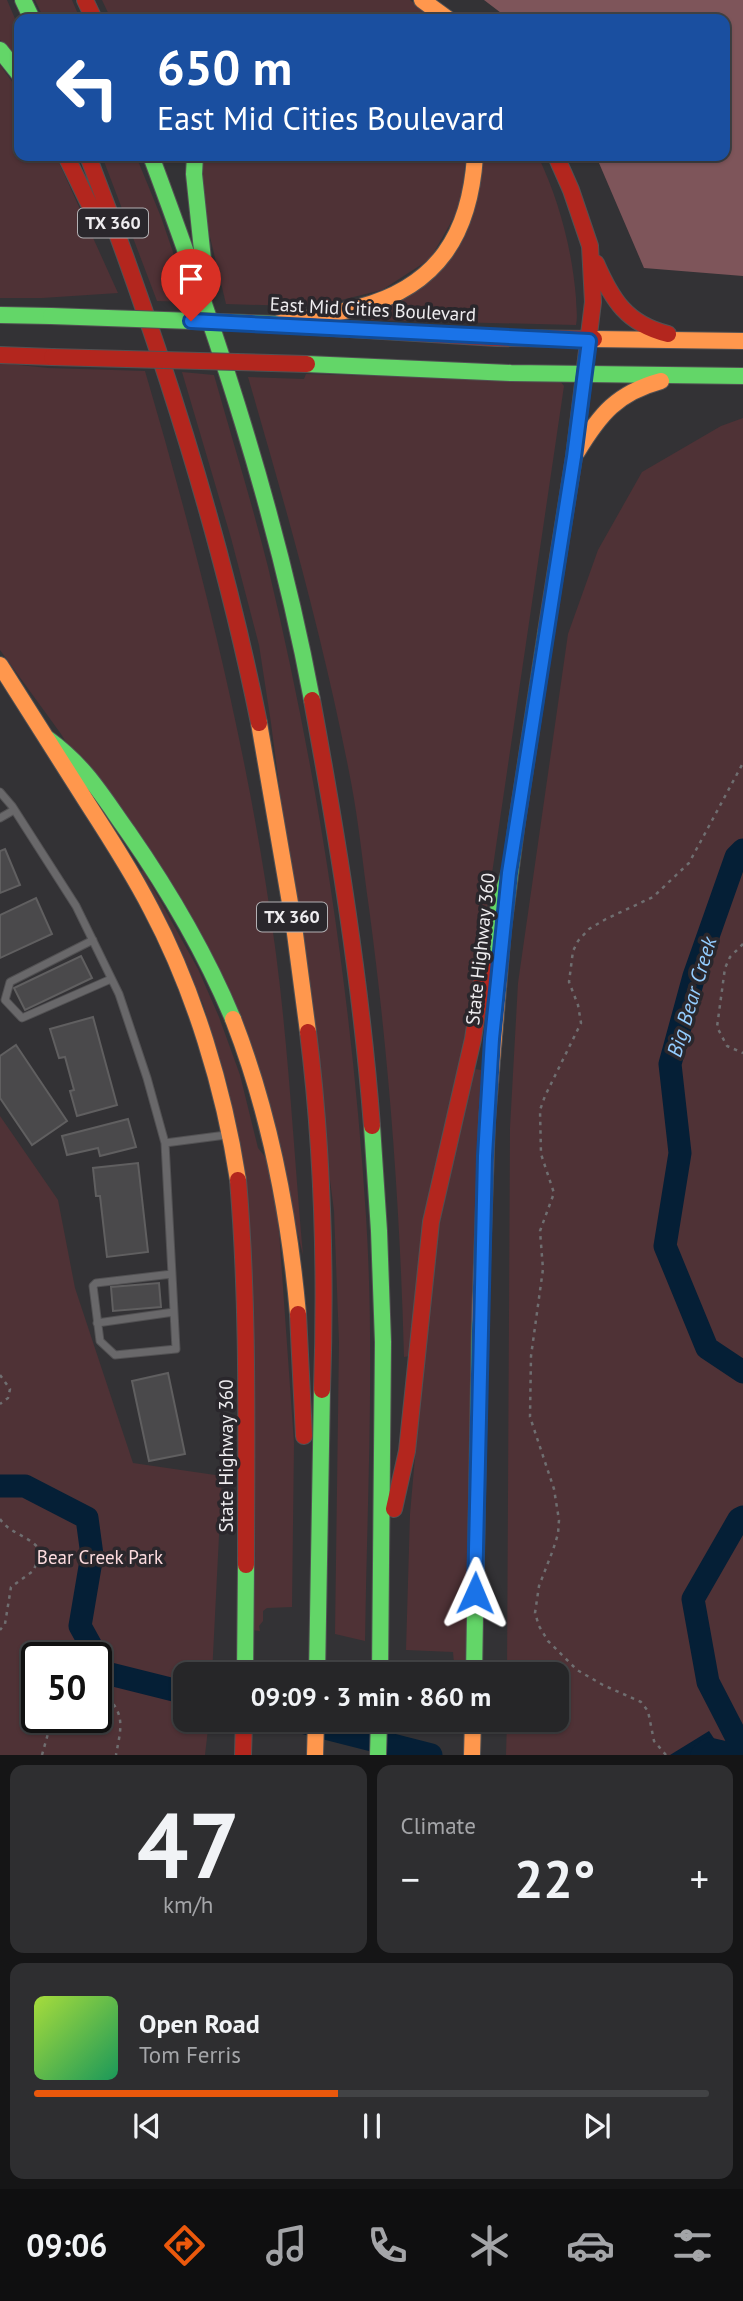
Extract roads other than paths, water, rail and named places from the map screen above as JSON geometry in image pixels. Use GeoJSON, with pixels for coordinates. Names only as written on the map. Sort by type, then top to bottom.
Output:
{"type":"FeatureCollection","features":[{"type":"Feature","properties":{"kind":"main road"},"geometry":{"type":"LineString","coordinates":[[422,0],[441,14]]}},
{"type":"Feature","properties":{"kind":"main road"},"geometry":{"type":"LineString","coordinates":[[0,50],[14,68]]}},
{"type":"Feature","properties":{"kind":"main road"},"geometry":{"type":"LineString","coordinates":[[68,161],[91,208],[139,290]]}},
{"type":"Feature","properties":{"kind":"main road","name":"TX 360"},"geometry":{"type":"LineString","coordinates":[[90,161],[139,290],[196,469],[243,652],[262,744],[294,932],[316,1121],[324,1264],[317,1662]]}},
{"type":"Feature","properties":{"kind":"main road","name":"TX 360"},"geometry":{"type":"LineString","coordinates":[[153,161],[208,310],[259,482],[306,670],[348,907],[365,1043],[380,1234],[384,1555],[380,1662]]}},
{"type":"Feature","properties":{"kind":"main road"},"geometry":{"type":"LineString","coordinates":[[195,161],[208,310]]}},
{"type":"Feature","properties":{"kind":"main road"},"geometry":{"type":"LineString","coordinates":[[275,324],[372,304],[398,294],[420,280],[439,263],[454,243],[466,217],[474,188],[475,161]]}},
{"type":"Feature","properties":{"kind":"main road","name":"State Highway 360"},"geometry":{"type":"LineString","coordinates":[[474,1662],[485,1156],[492,1039],[509,873],[574,457],[589,341],[591,251],[558,161]]}},
{"type":"Feature","properties":{"kind":"main road"},"geometry":{"type":"LineString","coordinates":[[591,251],[607,291],[632,320],[642,327],[664,334],[743,341]]}},
{"type":"Feature","properties":{"kind":"main road","name":"East Mid Cities Boulevard"},"geometry":{"type":"LineString","coordinates":[[0,315],[275,324],[497,338],[743,341]]}},
{"type":"Feature","properties":{"kind":"main road"},"geometry":{"type":"LineString","coordinates":[[0,355],[583,374],[743,376]]}},
{"type":"Feature","properties":{"kind":"main road"},"geometry":{"type":"LineString","coordinates":[[574,457],[597,419],[625,394],[642,385],[687,376]]}},
{"type":"Feature","properties":{"kind":"main road","name":"State Highway 360"},"geometry":{"type":"LineString","coordinates":[[0,665],[152,910],[181,974],[201,1028],[230,1134],[238,1178],[247,1342],[244,1662]]}},
{"type":"Feature","properties":{"kind":"main road"},"geometry":{"type":"LineString","coordinates":[[48,739],[76,761],[152,865],[218,982],[244,1045],[266,1117],[281,1186],[302,1362],[305,1526],[318,1562]]}},
{"type":"Feature","properties":{"kind":"main road"},"geometry":{"type":"LineString","coordinates":[[384,1555],[407,1451],[431,1222],[473,1039],[488,943],[509,873]]}},
{"type":"Feature","properties":{"kind":"main road"},"geometry":{"type":"LineString","coordinates":[[243,1755],[244,1732]]}},
{"type":"Feature","properties":{"kind":"main road"},"geometry":{"type":"LineString","coordinates":[[315,1755],[316,1732]]}},
{"type":"Feature","properties":{"kind":"main road"},"geometry":{"type":"LineString","coordinates":[[378,1755],[379,1732]]}},
{"type":"Feature","properties":{"kind":"main road"},"geometry":{"type":"LineString","coordinates":[[472,1732],[472,1755]]}},
{"type":"Feature","properties":{"kind":"lane"},"geometry":{"type":"LineString","coordinates":[[0,792],[76,906],[119,994],[165,1143],[172,1274],[174,1312],[176,1349],[115,1355],[100,1341],[92,1290],[96,1283],[172,1274]]}},
{"type":"Feature","properties":{"kind":"lane"},"geometry":{"type":"LineString","coordinates":[[0,818],[14,810]]}},
{"type":"Feature","properties":{"kind":"lane"},"geometry":{"type":"LineString","coordinates":[[93,940],[10,982],[5,1000],[22,1018],[111,979]]}},
{"type":"Feature","properties":{"kind":"lane"},"geometry":{"type":"LineString","coordinates":[[165,1143],[230,1134]]}},
{"type":"Feature","properties":{"kind":"lane"},"geometry":{"type":"LineString","coordinates":[[97,1323],[174,1312]]}},
{"type":"Feature","properties":{"kind":"water"},"geometry":{"type":"Polygon","coordinates":[[[709,1731],[719,1746],[702,1755],[670,1755],[709,1731]]]}},
{"type":"Feature","properties":{"kind":"waterway","name":"Big Bear Creek"},"geometry":{"type":"LineString","coordinates":[[743,850],[736,857],[694,976],[670,1064],[680,1153],[665,1246],[707,1348],[743,1372]]}},
{"type":"Feature","properties":{"kind":"waterway"},"geometry":{"type":"LineString","coordinates":[[0,1486],[25,1486],[87,1518],[92,1555],[80,1626],[106,1673],[173,1690]]}},
{"type":"Feature","properties":{"kind":"waterway","name":"Big Bear Creek"},"geometry":{"type":"LineString","coordinates":[[743,1517],[739,1519],[693,1599],[708,1682],[743,1750]]}},
{"type":"Feature","properties":{"kind":"waterway"},"geometry":{"type":"LineString","coordinates":[[341,1732],[431,1755]]}},
{"type":"Feature","properties":{"kind":"waterway"},"geometry":{"type":"LineString","coordinates":[[702,1755],[709,1749],[735,1755]]}},
{"type":"Feature","properties":{"kind":"park label","name":"Bear Creek Park"},"geometry":{"type":"Point","coordinates":[100,1557]}}]}
